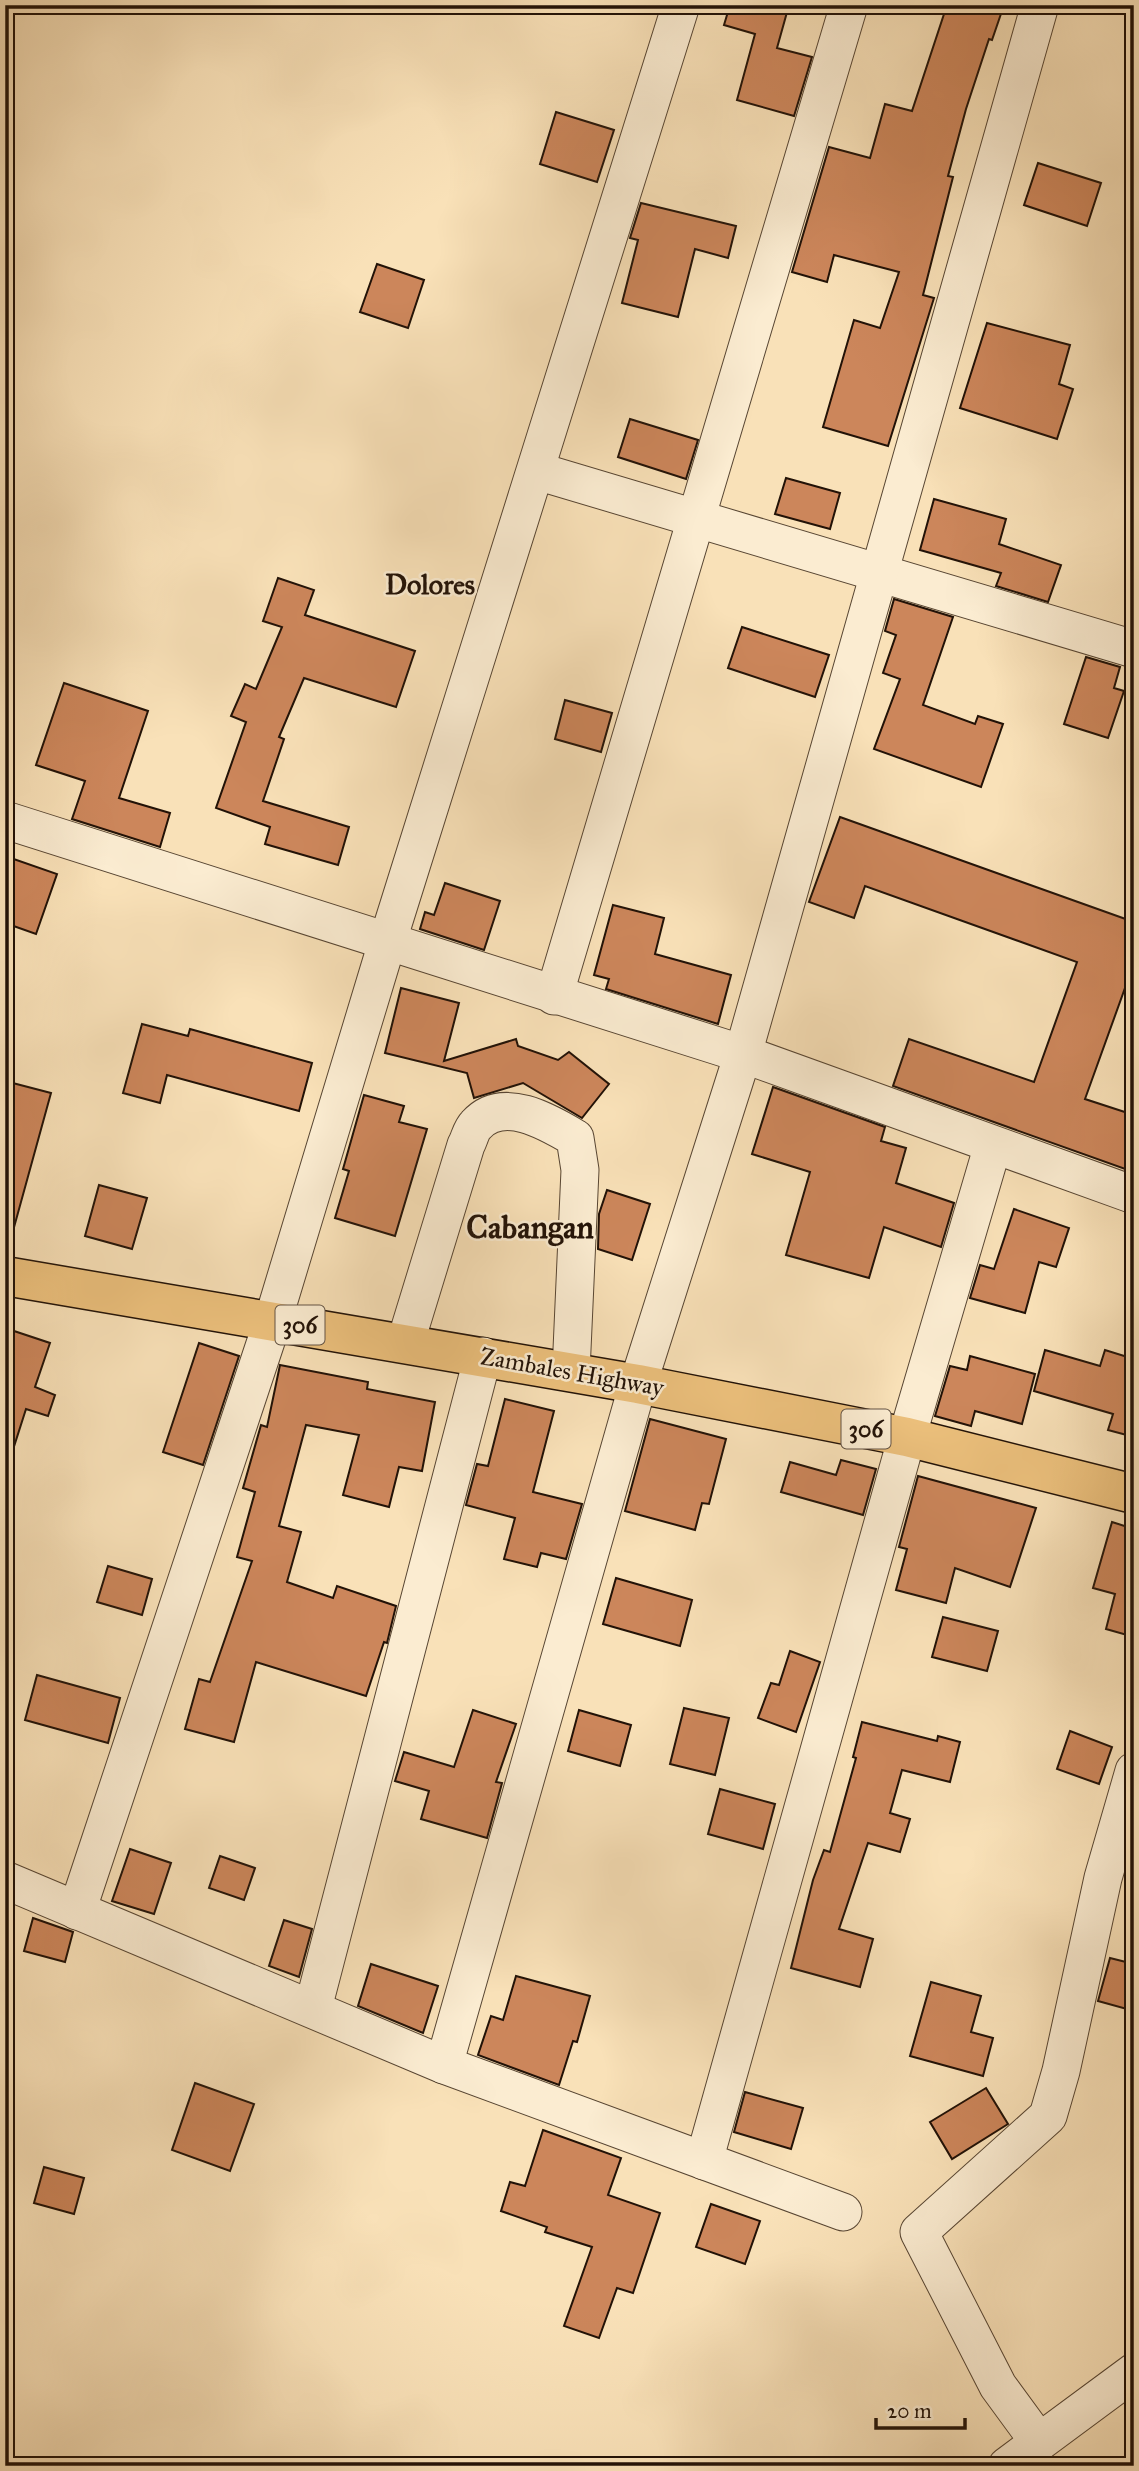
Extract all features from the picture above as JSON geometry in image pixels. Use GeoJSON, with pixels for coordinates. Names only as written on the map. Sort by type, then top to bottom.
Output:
{"type":"FeatureCollection","features":[{"type":"Feature","properties":{"kind":"main road","name":"Zambales Highway"},"geometry":{"type":"LineString","coordinates":[[5,1276],[638,1384],[907,1437],[1134,1494]]}},
{"type":"Feature","properties":{"kind":"street"},"geometry":{"type":"LineString","coordinates":[[77,1911],[273,1320],[387,943],[681,5]]}},
{"type":"Feature","properties":{"kind":"street"},"geometry":{"type":"LineString","coordinates":[[554,996],[699,518],[849,5]]}},
{"type":"Feature","properties":{"kind":"street"},"geometry":{"type":"LineString","coordinates":[[444,2065],[638,1384],[743,1054],[1041,5]]}},
{"type":"Feature","properties":{"kind":"street"},"geometry":{"type":"LineString","coordinates":[[537,471],[881,571],[1134,649]]}},
{"type":"Feature","properties":{"kind":"street"},"geometry":{"type":"LineString","coordinates":[[5,820],[743,1054],[1134,1195]]}},
{"type":"Feature","properties":{"kind":"street"},"geometry":{"type":"LineString","coordinates":[[405,1344],[471,1135],[476,1125],[496,1113],[518,1112],[551,1124],[575,1138],[580,1170],[571,1372]]}},
{"type":"Feature","properties":{"kind":"street"},"geometry":{"type":"LineString","coordinates":[[705,2161],[907,1437],[993,1145]]}},
{"type":"Feature","properties":{"kind":"street"},"geometry":{"type":"LineString","coordinates":[[313,2008],[483,1356]]}},
{"type":"Feature","properties":{"kind":"street"},"geometry":{"type":"LineString","coordinates":[[1039,2442],[998,2386],[919,2232],[1048,2116],[1061,2071],[1103,1878],[1134,1771]]}},
{"type":"Feature","properties":{"kind":"street"},"geometry":{"type":"LineString","coordinates":[[5,1880],[444,2065],[843,2212]]}},
{"type":"Feature","properties":{"kind":"street"},"geometry":{"type":"LineString","coordinates":[[1007,2466],[1134,2372]]}},
{"type":"Feature","properties":{"kind":"building"},"geometry":{"type":"Polygon","coordinates":[[[730,5],[789,5],[777,48],[812,57],[794,116],[737,100],[755,34],[724,25],[730,5]]]}},
{"type":"Feature","properties":{"kind":"building"},"geometry":{"type":"Polygon","coordinates":[[[947,5],[1004,5],[992,40],[989,39],[966,109],[948,176],[953,177],[923,295],[934,298],[888,446],[823,427],[854,320],[880,328],[899,272],[834,255],[827,282],[792,272],[829,147],[870,158],[885,104],[912,111],[947,5]]]}},
{"type":"Feature","properties":{"kind":"building"},"geometry":{"type":"Polygon","coordinates":[[[556,112],[614,130],[597,182],[540,164],[556,112]]]}},
{"type":"Feature","properties":{"kind":"building"},"geometry":{"type":"Polygon","coordinates":[[[1038,163],[1101,183],[1087,226],[1024,205],[1038,163]]]}},
{"type":"Feature","properties":{"kind":"building"},"geometry":{"type":"Polygon","coordinates":[[[641,203],[736,226],[728,258],[695,249],[678,317],[622,303],[638,240],[630,238],[641,203]]]}},
{"type":"Feature","properties":{"kind":"building"},"geometry":{"type":"Polygon","coordinates":[[[377,264],[424,280],[408,328],[360,312],[377,264]]]}},
{"type":"Feature","properties":{"kind":"building"},"geometry":{"type":"Polygon","coordinates":[[[987,323],[1070,345],[1059,384],[1073,389],[1057,439],[960,408],[987,323]]]}},
{"type":"Feature","properties":{"kind":"building"},"geometry":{"type":"Polygon","coordinates":[[[630,419],[698,440],[686,479],[618,457],[630,419]]]}},
{"type":"Feature","properties":{"kind":"building"},"geometry":{"type":"Polygon","coordinates":[[[786,478],[840,493],[830,529],[775,514],[786,478]]]}},
{"type":"Feature","properties":{"kind":"building"},"geometry":{"type":"Polygon","coordinates":[[[934,499],[1006,519],[999,544],[1061,565],[1048,602],[996,586],[1001,573],[920,550],[934,499]]]}},
{"type":"Feature","properties":{"kind":"building"},"geometry":{"type":"Polygon","coordinates":[[[278,578],[314,590],[305,615],[415,651],[396,707],[304,678],[279,737],[284,739],[263,801],[349,827],[338,865],[265,844],[270,827],[216,808],[246,722],[231,716],[245,684],[256,689],[282,627],[263,621],[278,578]]]}},
{"type":"Feature","properties":{"kind":"building"},"geometry":{"type":"Polygon","coordinates":[[[894,599],[953,617],[923,705],[975,724],[978,716],[1003,724],[981,787],[874,749],[900,679],[883,673],[896,635],[885,631],[894,599]]]}},
{"type":"Feature","properties":{"kind":"building"},"geometry":{"type":"Polygon","coordinates":[[[742,627],[829,655],[815,697],[728,668],[742,627]]]}},
{"type":"Feature","properties":{"kind":"building"},"geometry":{"type":"Polygon","coordinates":[[[1086,657],[1120,667],[1114,688],[1124,691],[1108,738],[1064,724],[1086,657]]]}},
{"type":"Feature","properties":{"kind":"building"},"geometry":{"type":"Polygon","coordinates":[[[64,683],[148,711],[119,798],[170,813],[160,847],[72,819],[85,781],[36,765],[64,683]]]}},
{"type":"Feature","properties":{"kind":"building"},"geometry":{"type":"Polygon","coordinates":[[[565,700],[612,713],[601,752],[555,739],[565,700]]]}},
{"type":"Feature","properties":{"kind":"building"},"geometry":{"type":"Polygon","coordinates":[[[840,817],[1134,922],[1134,963],[1085,1099],[1134,1115],[1134,1153],[1128,1170],[893,1086],[909,1039],[1034,1082],[1077,962],[865,886],[854,918],[809,902],[840,817]]]}},
{"type":"Feature","properties":{"kind":"building"},"geometry":{"type":"Polygon","coordinates":[[[5,856],[57,874],[36,934],[5,923],[5,856]]]}},
{"type":"Feature","properties":{"kind":"building"},"geometry":{"type":"Polygon","coordinates":[[[445,883],[500,901],[484,950],[420,929],[425,912],[434,915],[445,883]]]}},
{"type":"Feature","properties":{"kind":"building"},"geometry":{"type":"Polygon","coordinates":[[[613,905],[664,918],[655,954],[731,975],[718,1024],[606,989],[609,979],[594,975],[613,905]]]}},
{"type":"Feature","properties":{"kind":"building"},"geometry":{"type":"Polygon","coordinates":[[[401,988],[459,1003],[444,1061],[516,1039],[518,1046],[558,1060],[569,1052],[609,1084],[582,1118],[523,1083],[474,1098],[467,1073],[385,1053],[401,988]]]}},
{"type":"Feature","properties":{"kind":"building"},"geometry":{"type":"Polygon","coordinates":[[[142,1024],[188,1036],[190,1029],[312,1063],[299,1111],[167,1075],[160,1103],[123,1093],[142,1024]]]}},
{"type":"Feature","properties":{"kind":"building"},"geometry":{"type":"Polygon","coordinates":[[[5,1081],[51,1093],[13,1231],[5,1230],[5,1081]]]}},
{"type":"Feature","properties":{"kind":"building"},"geometry":{"type":"Polygon","coordinates":[[[773,1087],[885,1127],[881,1141],[906,1148],[896,1183],[954,1203],[941,1247],[884,1227],[869,1278],[786,1255],[810,1172],[752,1154],[773,1087]]]}},
{"type":"Feature","properties":{"kind":"building"},"geometry":{"type":"Polygon","coordinates":[[[364,1095],[404,1106],[399,1122],[427,1129],[395,1236],[335,1218],[349,1171],[343,1169],[364,1095]]]}},
{"type":"Feature","properties":{"kind":"building"},"geometry":{"type":"Polygon","coordinates":[[[99,1185],[147,1198],[132,1249],[85,1236],[99,1185]]]}},
{"type":"Feature","properties":{"kind":"building"},"geometry":{"type":"Polygon","coordinates":[[[607,1190],[650,1204],[632,1260],[598,1249],[599,1214],[607,1190]]]}},
{"type":"Feature","properties":{"kind":"building"},"geometry":{"type":"Polygon","coordinates":[[[1014,1209],[1069,1228],[1056,1267],[1039,1262],[1025,1313],[970,1298],[980,1265],[994,1269],[1014,1209]]]}},
{"type":"Feature","properties":{"kind":"building"},"geometry":{"type":"Polygon","coordinates":[[[5,1328],[50,1343],[35,1387],[55,1395],[48,1416],[26,1409],[10,1459],[5,1458],[5,1328]]]}},
{"type":"Feature","properties":{"kind":"building"},"geometry":{"type":"Polygon","coordinates":[[[199,1343],[239,1356],[203,1465],[163,1452],[199,1343]]]}},
{"type":"Feature","properties":{"kind":"building"},"geometry":{"type":"Polygon","coordinates":[[[1045,1350],[1100,1366],[1105,1350],[1134,1359],[1134,1437],[1108,1430],[1113,1414],[1034,1391],[1045,1350]]]}},
{"type":"Feature","properties":{"kind":"building"},"geometry":{"type":"Polygon","coordinates":[[[970,1356],[1035,1374],[1022,1424],[975,1411],[971,1426],[935,1416],[950,1366],[967,1370],[970,1356]]]}},
{"type":"Feature","properties":{"kind":"building"},"geometry":{"type":"Polygon","coordinates":[[[280,1365],[368,1382],[367,1389],[435,1402],[422,1471],[399,1467],[389,1507],[343,1495],[359,1435],[306,1425],[279,1526],[301,1532],[287,1582],[333,1598],[337,1586],[396,1606],[387,1643],[384,1642],[366,1696],[256,1662],[234,1742],[185,1729],[199,1679],[210,1682],[252,1561],[237,1557],[255,1492],[243,1488],[261,1425],[267,1427],[280,1365]]]}},
{"type":"Feature","properties":{"kind":"building"},"geometry":{"type":"Polygon","coordinates":[[[505,1399],[554,1411],[533,1492],[582,1504],[566,1559],[541,1553],[537,1567],[504,1559],[515,1518],[466,1505],[477,1464],[488,1466],[505,1399]]]}},
{"type":"Feature","properties":{"kind":"building"},"geometry":{"type":"Polygon","coordinates":[[[650,1419],[726,1439],[709,1504],[702,1503],[695,1530],[625,1511],[650,1419]]]}},
{"type":"Feature","properties":{"kind":"building"},"geometry":{"type":"Polygon","coordinates":[[[841,1460],[876,1469],[863,1515],[781,1492],[790,1462],[836,1475],[841,1460]]]}},
{"type":"Feature","properties":{"kind":"building"},"geometry":{"type":"Polygon","coordinates":[[[918,1476],[1036,1508],[1010,1587],[955,1568],[946,1603],[896,1590],[907,1549],[899,1547],[918,1476]]]}},
{"type":"Feature","properties":{"kind":"building"},"geometry":{"type":"Polygon","coordinates":[[[1112,1522],[1134,1529],[1134,1637],[1106,1629],[1115,1594],[1093,1588],[1112,1522]]]}},
{"type":"Feature","properties":{"kind":"building"},"geometry":{"type":"Polygon","coordinates":[[[108,1566],[152,1579],[142,1615],[97,1602],[108,1566]]]}},
{"type":"Feature","properties":{"kind":"building"},"geometry":{"type":"Polygon","coordinates":[[[616,1578],[692,1600],[680,1646],[603,1624],[616,1578]]]}},
{"type":"Feature","properties":{"kind":"building"},"geometry":{"type":"Polygon","coordinates":[[[943,1617],[998,1631],[987,1671],[932,1657],[943,1617]]]}},
{"type":"Feature","properties":{"kind":"building"},"geometry":{"type":"Polygon","coordinates":[[[790,1651],[820,1662],[796,1732],[758,1718],[771,1683],[779,1685],[790,1651]]]}},
{"type":"Feature","properties":{"kind":"building"},"geometry":{"type":"Polygon","coordinates":[[[37,1675],[120,1698],[108,1743],[25,1720],[37,1675]]]}},
{"type":"Feature","properties":{"kind":"building"},"geometry":{"type":"Polygon","coordinates":[[[684,1708],[729,1718],[715,1775],[670,1764],[684,1708]]]}},
{"type":"Feature","properties":{"kind":"building"},"geometry":{"type":"Polygon","coordinates":[[[473,1710],[516,1724],[496,1782],[502,1783],[487,1838],[421,1819],[429,1791],[395,1781],[404,1752],[454,1767],[473,1710]]]}},
{"type":"Feature","properties":{"kind":"building"},"geometry":{"type":"Polygon","coordinates":[[[579,1710],[631,1725],[620,1766],[568,1751],[579,1710]]]}},
{"type":"Feature","properties":{"kind":"building"},"geometry":{"type":"Polygon","coordinates":[[[862,1722],[937,1741],[938,1736],[960,1742],[950,1782],[902,1770],[890,1813],[910,1819],[900,1852],[868,1843],[839,1929],[873,1939],[860,1987],[791,1968],[813,1880],[824,1850],[830,1852],[856,1758],[853,1757],[862,1722]]]}},
{"type":"Feature","properties":{"kind":"building"},"geometry":{"type":"Polygon","coordinates":[[[1070,1731],[1112,1747],[1099,1784],[1057,1769],[1070,1731]]]}},
{"type":"Feature","properties":{"kind":"building"},"geometry":{"type":"Polygon","coordinates":[[[720,1789],[775,1804],[763,1849],[708,1834],[720,1789]]]}},
{"type":"Feature","properties":{"kind":"building"},"geometry":{"type":"Polygon","coordinates":[[[130,1849],[171,1863],[154,1914],[112,1901],[130,1849]]]}},
{"type":"Feature","properties":{"kind":"building"},"geometry":{"type":"Polygon","coordinates":[[[220,1856],[255,1868],[244,1900],[209,1888],[220,1856]]]}},
{"type":"Feature","properties":{"kind":"building"},"geometry":{"type":"Polygon","coordinates":[[[33,1918],[73,1932],[65,1962],[24,1951],[33,1918]]]}},
{"type":"Feature","properties":{"kind":"building"},"geometry":{"type":"Polygon","coordinates":[[[284,1920],[312,1929],[299,1977],[269,1966],[284,1920]]]}},
{"type":"Feature","properties":{"kind":"building"},"geometry":{"type":"Polygon","coordinates":[[[1110,1958],[1134,1964],[1134,2011],[1098,2001],[1110,1958]]]}},
{"type":"Feature","properties":{"kind":"building"},"geometry":{"type":"Polygon","coordinates":[[[371,1964],[438,1986],[423,2033],[358,2006],[371,1964]]]}},
{"type":"Feature","properties":{"kind":"building"},"geometry":{"type":"Polygon","coordinates":[[[516,1976],[590,1996],[577,2042],[573,2041],[559,2085],[478,2055],[491,2016],[503,2020],[516,1976]]]}},
{"type":"Feature","properties":{"kind":"building"},"geometry":{"type":"Polygon","coordinates":[[[931,1982],[981,1996],[971,2032],[993,2038],[983,2076],[910,2056],[931,1982]]]}},
{"type":"Feature","properties":{"kind":"building"},"geometry":{"type":"Polygon","coordinates":[[[195,2083],[254,2104],[230,2171],[172,2150],[195,2083]]]}},
{"type":"Feature","properties":{"kind":"building"},"geometry":{"type":"Polygon","coordinates":[[[986,2088],[1008,2124],[952,2159],[930,2122],[986,2088]]]}},
{"type":"Feature","properties":{"kind":"building"},"geometry":{"type":"Polygon","coordinates":[[[745,2092],[803,2108],[791,2149],[734,2132],[745,2092]]]}},
{"type":"Feature","properties":{"kind":"building"},"geometry":{"type":"Polygon","coordinates":[[[543,2130],[621,2158],[608,2195],[660,2213],[633,2293],[617,2288],[599,2338],[564,2326],[592,2247],[545,2232],[547,2227],[501,2211],[510,2182],[525,2186],[543,2130]]]}},
{"type":"Feature","properties":{"kind":"building"},"geometry":{"type":"Polygon","coordinates":[[[44,2167],[84,2178],[74,2214],[34,2203],[44,2167]]]}},
{"type":"Feature","properties":{"kind":"building"},"geometry":{"type":"Polygon","coordinates":[[[711,2204],[760,2221],[745,2264],[696,2247],[711,2204]]]}},
{"type":"Feature","properties":{"kind":"district","name":"Dolores"},"geometry":{"type":"Point","coordinates":[430,584]}},
{"type":"Feature","properties":{"kind":"district","name":"Cabangan"},"geometry":{"type":"Point","coordinates":[530,1227]}}]}
